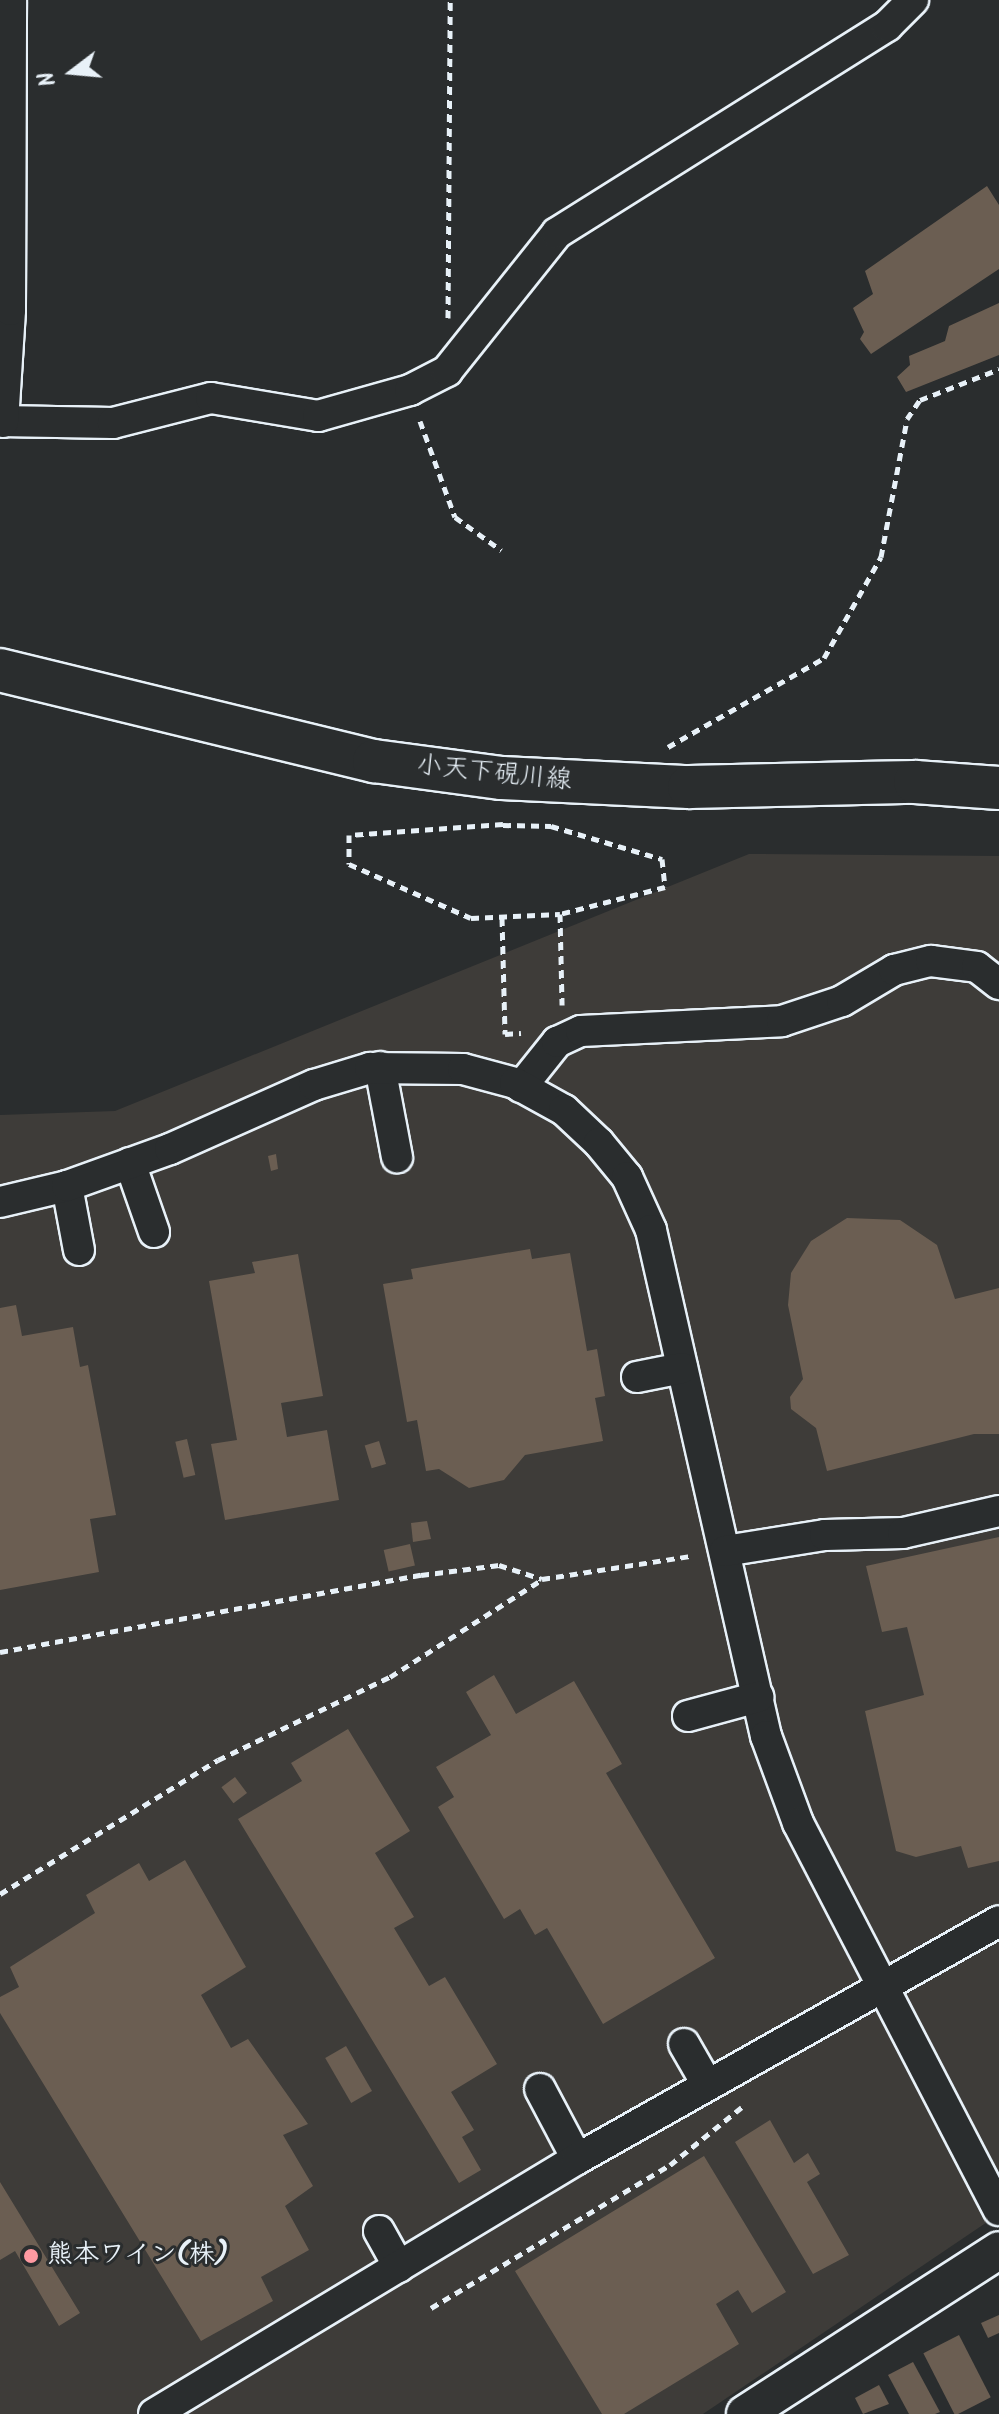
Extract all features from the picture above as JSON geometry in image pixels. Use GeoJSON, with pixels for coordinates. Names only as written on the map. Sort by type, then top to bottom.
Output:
{"type":"FeatureCollection","features":[{"type":"Feature","properties":{"kind":"main road","name":"小天下硯川線"},"geometry":{"type":"LineString","coordinates":[[0,670],[374,761],[502,778],[621,784],[915,782],[999,788]]}},
{"type":"Feature","properties":{"kind":"street"},"geometry":{"type":"LineString","coordinates":[[11,0],[10,310],[2,422],[113,423],[211,398],[318,416],[410,390],[447,371],[557,233],[886,13],[913,0]]}},
{"type":"Feature","properties":{"kind":"street"},"geometry":{"type":"LineString","coordinates":[[521,1087],[557,1042],[581,1031],[782,1021],[842,1001],[894,970],[931,961],[977,967],[999,984]]}},
{"type":"Feature","properties":{"kind":"street"},"geometry":{"type":"LineString","coordinates":[[380,1067],[397,1157]]}},
{"type":"Feature","properties":{"kind":"street"},"geometry":{"type":"LineString","coordinates":[[0,1202],[67,1186],[130,1163],[314,1085],[380,1067],[463,1069],[521,1087],[564,1110],[627,1177],[651,1230],[758,1697],[798,1823],[999,2210]]}},
{"type":"Feature","properties":{"kind":"street"},"geometry":{"type":"LineString","coordinates":[[130,1163],[154,1232]]}},
{"type":"Feature","properties":{"kind":"street"},"geometry":{"type":"LineString","coordinates":[[67,1186],[79,1250]]}},
{"type":"Feature","properties":{"kind":"street"},"geometry":{"type":"LineString","coordinates":[[637,1377],[682,1368]]}},
{"type":"Feature","properties":{"kind":"street"},"geometry":{"type":"LineString","coordinates":[[725,1551],[825,1535],[903,1533],[999,1511]]}},
{"type":"Feature","properties":{"kind":"street"},"geometry":{"type":"LineString","coordinates":[[688,1716],[758,1697]]}},
{"type":"Feature","properties":{"kind":"street"},"geometry":{"type":"LineString","coordinates":[[154,2414],[577,2159],[880,1984],[999,1921]]}},
{"type":"Feature","properties":{"kind":"street"},"geometry":{"type":"LineString","coordinates":[[684,2044],[707,2084]]}},
{"type":"Feature","properties":{"kind":"street"},"geometry":{"type":"LineString","coordinates":[[540,2089],[577,2159]]}},
{"type":"Feature","properties":{"kind":"street"},"geometry":{"type":"LineString","coordinates":[[379,2231],[399,2267]]}},
{"type":"Feature","properties":{"kind":"street"},"geometry":{"type":"LineString","coordinates":[[745,2414],[999,2250]]}},
{"type":"Feature","properties":{"kind":"path"},"geometry":{"type":"LineString","coordinates":[[447,371],[450,0]]}},
{"type":"Feature","properties":{"kind":"path"},"geometry":{"type":"LineString","coordinates":[[621,784],[658,752],[824,658],[881,557],[907,419],[920,400],[999,369]]}},
{"type":"Feature","properties":{"kind":"path"},"geometry":{"type":"LineString","coordinates":[[410,390],[455,517],[501,550]]}},
{"type":"Feature","properties":{"kind":"path"},"geometry":{"type":"LineString","coordinates":[[502,778],[503,825]]}},
{"type":"Feature","properties":{"kind":"path"},"geometry":{"type":"LineString","coordinates":[[503,825],[551,826],[662,859],[665,887],[560,914],[471,918],[361,872],[349,864],[349,835],[503,825]]}},
{"type":"Feature","properties":{"kind":"path"},"geometry":{"type":"LineString","coordinates":[[560,914],[562,1017]]}},
{"type":"Feature","properties":{"kind":"path"},"geometry":{"type":"LineString","coordinates":[[502,918],[505,1034],[533,1033]]}},
{"type":"Feature","properties":{"kind":"path"},"geometry":{"type":"LineString","coordinates":[[0,1894],[218,1760],[390,1677],[542,1579],[725,1551]]}},
{"type":"Feature","properties":{"kind":"path"},"geometry":{"type":"LineString","coordinates":[[0,1652],[437,1573],[499,1565],[542,1579]]}},
{"type":"Feature","properties":{"kind":"path"},"geometry":{"type":"LineString","coordinates":[[431,2308],[670,2165],[754,2098]]}},
{"type":"Feature","properties":{"kind":"shaded area"},"geometry":{"type":"Polygon","coordinates":[[[749,854],[999,856],[999,2214],[703,2414],[0,2414],[0,1115],[115,1111],[749,854]]]}},
{"type":"Feature","properties":{"kind":"building"},"geometry":{"type":"Polygon","coordinates":[[[987,186],[999,205],[999,269],[871,354],[860,339],[864,332],[853,308],[873,294],[865,271],[987,186]]]}},
{"type":"Feature","properties":{"kind":"building"},"geometry":{"type":"Polygon","coordinates":[[[999,303],[999,355],[906,392],[897,377],[910,365],[909,356],[945,341],[949,326],[999,303]]]}},
{"type":"Feature","properties":{"kind":"building"},"geometry":{"type":"Polygon","coordinates":[[[276,1154],[278,1169],[271,1171],[268,1156],[276,1154]]]}},
{"type":"Feature","properties":{"kind":"building"},"geometry":{"type":"Polygon","coordinates":[[[847,1218],[900,1220],[937,1245],[955,1299],[999,1288],[999,1434],[974,1434],[827,1471],[816,1428],[791,1409],[790,1397],[803,1379],[788,1305],[791,1273],[811,1241],[847,1218]]]}},
{"type":"Feature","properties":{"kind":"building"},"geometry":{"type":"Polygon","coordinates":[[[530,1249],[532,1259],[570,1253],[587,1351],[597,1349],[605,1396],[595,1398],[603,1441],[525,1455],[504,1480],[469,1488],[439,1469],[426,1471],[417,1420],[407,1422],[383,1284],[413,1279],[411,1269],[530,1249]]]}},
{"type":"Feature","properties":{"kind":"building"},"geometry":{"type":"Polygon","coordinates":[[[298,1254],[323,1396],[281,1403],[287,1437],[327,1430],[339,1500],[225,1520],[211,1444],[237,1440],[209,1281],[255,1273],[252,1262],[298,1254]]]}},
{"type":"Feature","properties":{"kind":"building"},"geometry":{"type":"Polygon","coordinates":[[[16,1305],[22,1336],[73,1327],[80,1367],[88,1365],[116,1515],[90,1519],[99,1572],[0,1590],[0,1308],[16,1305]]]}},
{"type":"Feature","properties":{"kind":"building"},"geometry":{"type":"Polygon","coordinates":[[[187,1439],[195,1475],[184,1478],[175,1442],[187,1439]]]}},
{"type":"Feature","properties":{"kind":"building"},"geometry":{"type":"Polygon","coordinates":[[[379,1441],[386,1464],[372,1468],[365,1445],[379,1441]]]}},
{"type":"Feature","properties":{"kind":"building"},"geometry":{"type":"Polygon","coordinates":[[[427,1521],[431,1539],[413,1542],[411,1523],[427,1521]]]}},
{"type":"Feature","properties":{"kind":"building"},"geometry":{"type":"Polygon","coordinates":[[[999,1537],[999,1861],[968,1868],[961,1846],[916,1857],[896,1851],[865,1711],[924,1695],[907,1627],[882,1632],[866,1566],[999,1537]]]}},
{"type":"Feature","properties":{"kind":"building"},"geometry":{"type":"Polygon","coordinates":[[[410,1544],[415,1565],[389,1572],[384,1550],[410,1544]]]}},
{"type":"Feature","properties":{"kind":"building"},"geometry":{"type":"Polygon","coordinates":[[[494,1675],[516,1714],[574,1681],[622,1764],[606,1773],[715,1958],[603,2024],[547,1928],[535,1935],[520,1909],[504,1919],[438,1807],[454,1797],[436,1767],[491,1735],[466,1692],[494,1675]]]}},
{"type":"Feature","properties":{"kind":"building"},"geometry":{"type":"Polygon","coordinates":[[[348,1729],[410,1831],[375,1853],[414,1917],[394,1928],[429,1986],[445,1977],[497,2064],[451,2092],[474,2130],[462,2137],[481,2170],[459,2183],[238,1819],[302,1781],[291,1763],[348,1729]]]}},
{"type":"Feature","properties":{"kind":"building"},"geometry":{"type":"Polygon","coordinates":[[[235,1777],[247,1793],[233,1803],[221,1787],[235,1777]]]}},
{"type":"Feature","properties":{"kind":"building"},"geometry":{"type":"Polygon","coordinates":[[[185,1860],[246,1967],[201,1995],[231,2048],[248,2039],[308,2124],[283,2135],[313,2186],[285,2206],[309,2250],[261,2277],[273,2301],[201,2341],[0,2013],[0,1997],[19,1987],[10,1967],[95,1913],[86,1895],[139,1863],[149,1881],[185,1860]]]}},
{"type":"Feature","properties":{"kind":"building"},"geometry":{"type":"Polygon","coordinates":[[[346,2046],[372,2091],[351,2103],[325,2058],[346,2046]]]}},
{"type":"Feature","properties":{"kind":"building"},"geometry":{"type":"Polygon","coordinates":[[[770,2120],[794,2163],[808,2153],[820,2174],[807,2182],[849,2255],[813,2274],[735,2142],[770,2120]]]}},
{"type":"Feature","properties":{"kind":"building"},"geometry":{"type":"Polygon","coordinates":[[[704,2156],[786,2292],[752,2313],[738,2290],[716,2304],[739,2344],[624,2414],[602,2414],[515,2271],[704,2156]]]}},
{"type":"Feature","properties":{"kind":"building","name":"熊本ワイン(株)"},"geometry":{"type":"Polygon","coordinates":[[[0,2182],[80,2313],[59,2326],[15,2251],[0,2260],[0,2182]]]}},
{"type":"Feature","properties":{"kind":"building"},"geometry":{"type":"Polygon","coordinates":[[[999,2315],[999,2333],[988,2338],[981,2323],[999,2315]]]}},
{"type":"Feature","properties":{"kind":"building"},"geometry":{"type":"Polygon","coordinates":[[[959,2335],[991,2397],[954,2414],[923,2353],[959,2335]]]}},
{"type":"Feature","properties":{"kind":"building"},"geometry":{"type":"Polygon","coordinates":[[[913,2362],[940,2412],[909,2414],[888,2375],[913,2362]]]}},
{"type":"Feature","properties":{"kind":"building"},"geometry":{"type":"Polygon","coordinates":[[[879,2385],[889,2404],[863,2414],[855,2398],[879,2385]]]}},
{"type":"Feature","properties":{"kind":"place","name":"熊本ワイン(株)"},"geometry":{"type":"Point","coordinates":[31,2256]}}]}
